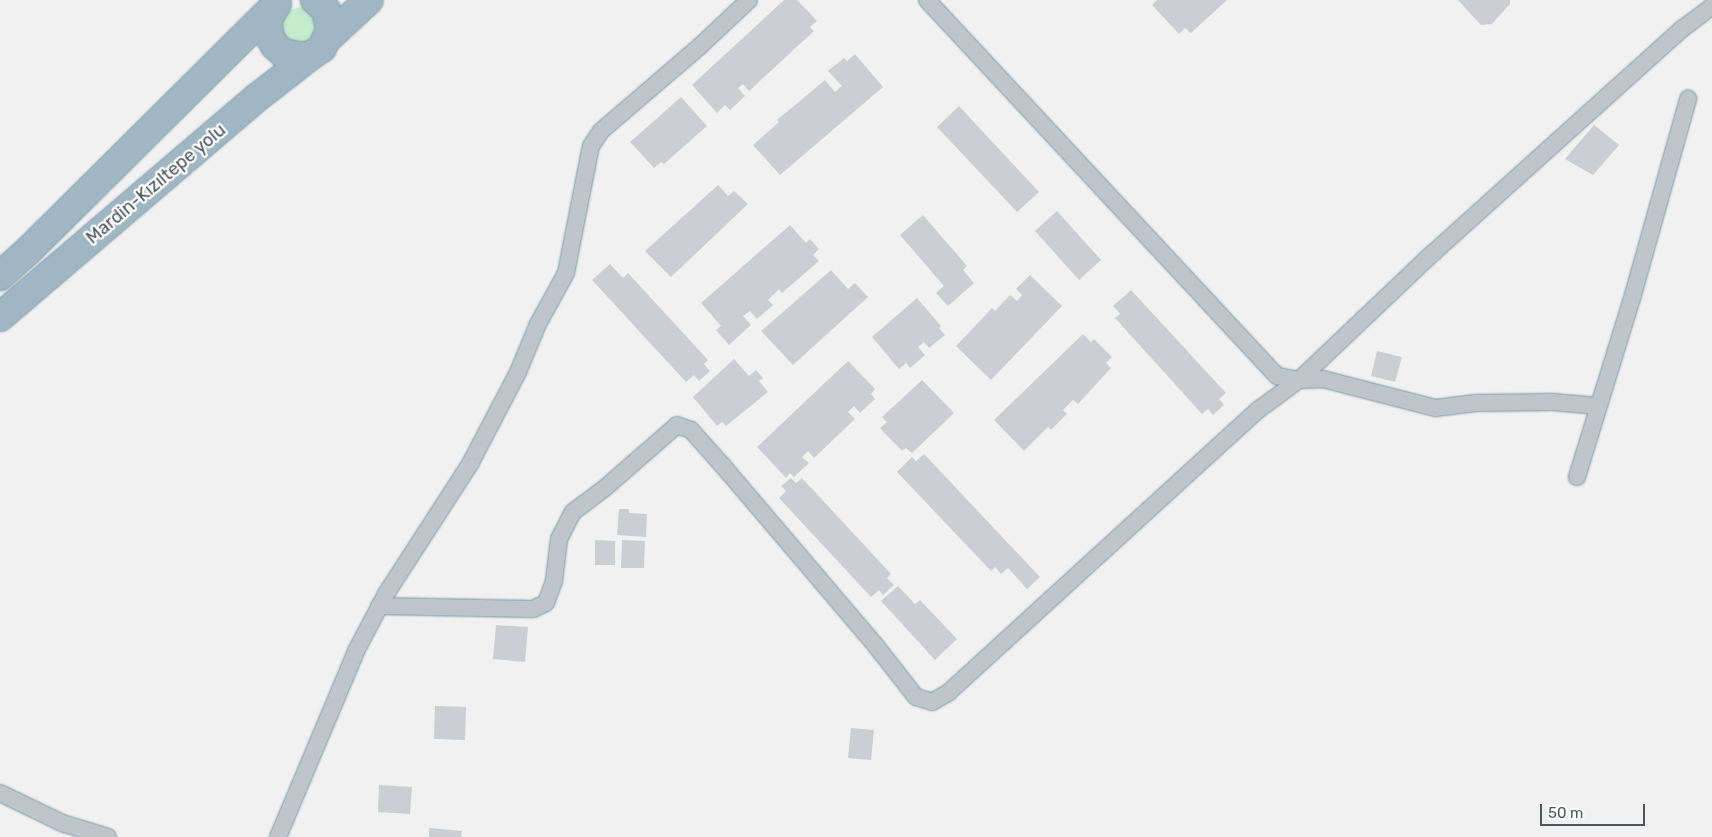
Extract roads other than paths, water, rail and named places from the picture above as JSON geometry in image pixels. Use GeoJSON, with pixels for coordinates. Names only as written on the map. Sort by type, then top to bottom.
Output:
{"type":"FeatureCollection","features":[{"type":"Feature","properties":{"kind":"highway"},"geometry":{"type":"LineString","coordinates":[[280,2],[268,27],[275,46],[283,53],[303,57],[320,47],[330,20],[326,10],[315,0]]}},
{"type":"Feature","properties":{"kind":"highway","name":"Mardin-Kızıltepe yolu"},"geometry":{"type":"LineString","coordinates":[[0,317],[259,96],[320,47],[369,0]]}},
{"type":"Feature","properties":{"kind":"highway","name":"Mardin-Kızıltepe yolu"},"geometry":{"type":"LineString","coordinates":[[0,276],[27,252],[280,2]]}},
{"type":"Feature","properties":{"kind":"street"},"geometry":{"type":"LineString","coordinates":[[278,837],[356,651],[379,606],[470,464],[518,372],[538,324],[566,273],[591,146],[601,132],[700,46],[749,0]]}},
{"type":"Feature","properties":{"kind":"street"},"geometry":{"type":"LineString","coordinates":[[927,0],[1277,376],[1299,380],[1323,379],[1435,408],[1476,403],[1553,402],[1598,406]]}},
{"type":"Feature","properties":{"kind":"street"},"geometry":{"type":"LineString","coordinates":[[379,606],[533,609],[546,602],[554,582],[559,539],[573,512],[606,487],[677,425],[691,430],[723,466],[876,646],[916,697],[932,702],[949,692],[1258,410],[1299,380],[1432,253],[1682,29],[1712,6]]}},
{"type":"Feature","properties":{"kind":"street"},"geometry":{"type":"LineString","coordinates":[[1577,477],[1688,99]]}},
{"type":"Feature","properties":{"kind":"street"},"geometry":{"type":"LineString","coordinates":[[0,793],[62,823],[108,837]]}}]}
